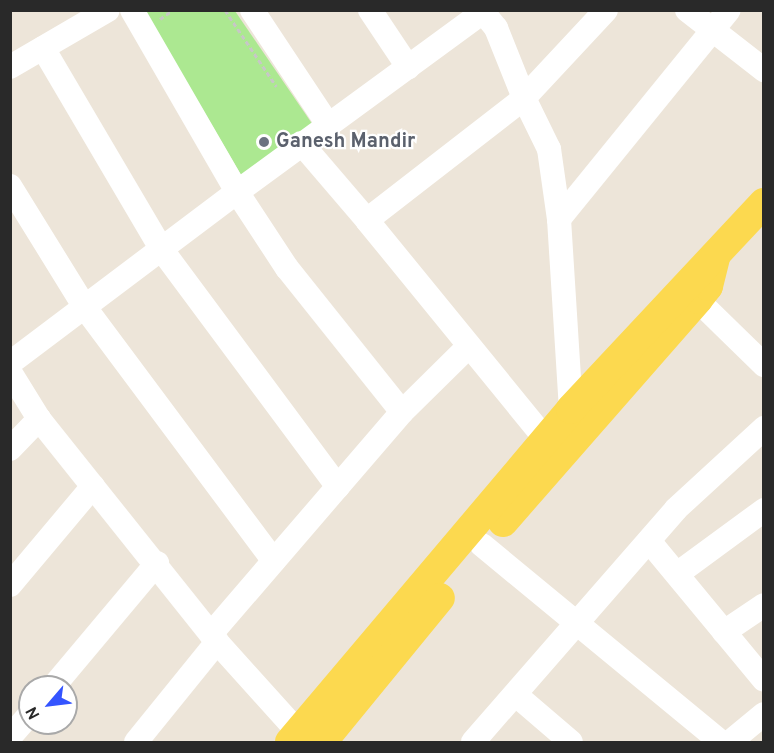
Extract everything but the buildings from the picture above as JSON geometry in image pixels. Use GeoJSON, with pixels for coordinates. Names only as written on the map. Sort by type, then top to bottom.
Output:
{"type":"FeatureCollection","features":[{"type":"Feature","properties":{"kind":"main road"},"geometry":{"type":"LineString","coordinates":[[304,740],[482,545],[553,450],[571,409],[690,292],[708,286],[715,257],[764,202]]}},
{"type":"Feature","properties":{"kind":"main road"},"geometry":{"type":"LineString","coordinates":[[304,740],[690,292]]}},
{"type":"Feature","properties":{"kind":"street"},"geometry":{"type":"LineString","coordinates":[[10,67],[108,10]]}},
{"type":"Feature","properties":{"kind":"street"},"geometry":{"type":"LineString","coordinates":[[132,10],[237,192],[287,268],[402,412]]}},
{"type":"Feature","properties":{"kind":"street"},"geometry":{"type":"LineString","coordinates":[[252,10],[327,123]]}},
{"type":"Feature","properties":{"kind":"street"},"geometry":{"type":"LineString","coordinates":[[370,10],[408,67]]}},
{"type":"Feature","properties":{"kind":"street"},"geometry":{"type":"LineString","coordinates":[[367,220],[524,98],[606,10]]}},
{"type":"Feature","properties":{"kind":"street"},"geometry":{"type":"LineString","coordinates":[[687,10],[764,70]]}},
{"type":"Feature","properties":{"kind":"street"},"geometry":{"type":"LineString","coordinates":[[560,219],[729,10]]}},
{"type":"Feature","properties":{"kind":"street"},"geometry":{"type":"LineString","coordinates":[[10,363],[86,309],[327,123],[483,11],[496,28],[524,98],[549,149],[560,219],[571,409]]}},
{"type":"Feature","properties":{"kind":"street"},"geometry":{"type":"LineString","coordinates":[[43,48],[162,250],[338,487]]}},
{"type":"Feature","properties":{"kind":"street"},"geometry":{"type":"LineString","coordinates":[[301,143],[367,220],[467,348],[553,450]]}},
{"type":"Feature","properties":{"kind":"street"},"geometry":{"type":"LineString","coordinates":[[10,186],[86,309],[274,561]]}},
{"type":"Feature","properties":{"kind":"street"},"geometry":{"type":"LineString","coordinates":[[690,292],[764,365]]}},
{"type":"Feature","properties":{"kind":"street"},"geometry":{"type":"LineString","coordinates":[[135,742],[274,561],[402,412],[467,348]]}},
{"type":"Feature","properties":{"kind":"street"},"geometry":{"type":"LineString","coordinates":[[10,372],[39,419],[214,638],[304,740]]}},
{"type":"Feature","properties":{"kind":"street"},"geometry":{"type":"LineString","coordinates":[[10,450],[39,419]]}},
{"type":"Feature","properties":{"kind":"street"},"geometry":{"type":"LineString","coordinates":[[473,742],[649,541],[764,428]]}},
{"type":"Feature","properties":{"kind":"street"},"geometry":{"type":"LineString","coordinates":[[10,585],[93,486]]}},
{"type":"Feature","properties":{"kind":"street"},"geometry":{"type":"LineString","coordinates":[[677,574],[764,510]]}},
{"type":"Feature","properties":{"kind":"street"},"geometry":{"type":"LineString","coordinates":[[649,541],[764,680]]}},
{"type":"Feature","properties":{"kind":"street"},"geometry":{"type":"LineString","coordinates":[[482,545],[579,622],[721,742]]}},
{"type":"Feature","properties":{"kind":"street"},"geometry":{"type":"LineString","coordinates":[[63,675],[156,563]]}},
{"type":"Feature","properties":{"kind":"street"},"geometry":{"type":"LineString","coordinates":[[724,632],[764,606]]}},
{"type":"Feature","properties":{"kind":"street"},"geometry":{"type":"LineString","coordinates":[[516,695],[571,742]]}},
{"type":"Feature","properties":{"kind":"street"},"geometry":{"type":"LineString","coordinates":[[730,742],[764,714]]}},
{"type":"Feature","properties":{"kind":"path"},"geometry":{"type":"LineString","coordinates":[[225,10],[279,89]]}},
{"type":"Feature","properties":{"kind":"green space"},"geometry":{"type":"Polygon","coordinates":[[[145,11],[235,11],[313,125],[244,180],[145,11]]]}},
{"type":"Feature","properties":{"kind":"place","name":"Ganesh Mandir"},"geometry":{"type":"Point","coordinates":[264,142]}}]}
